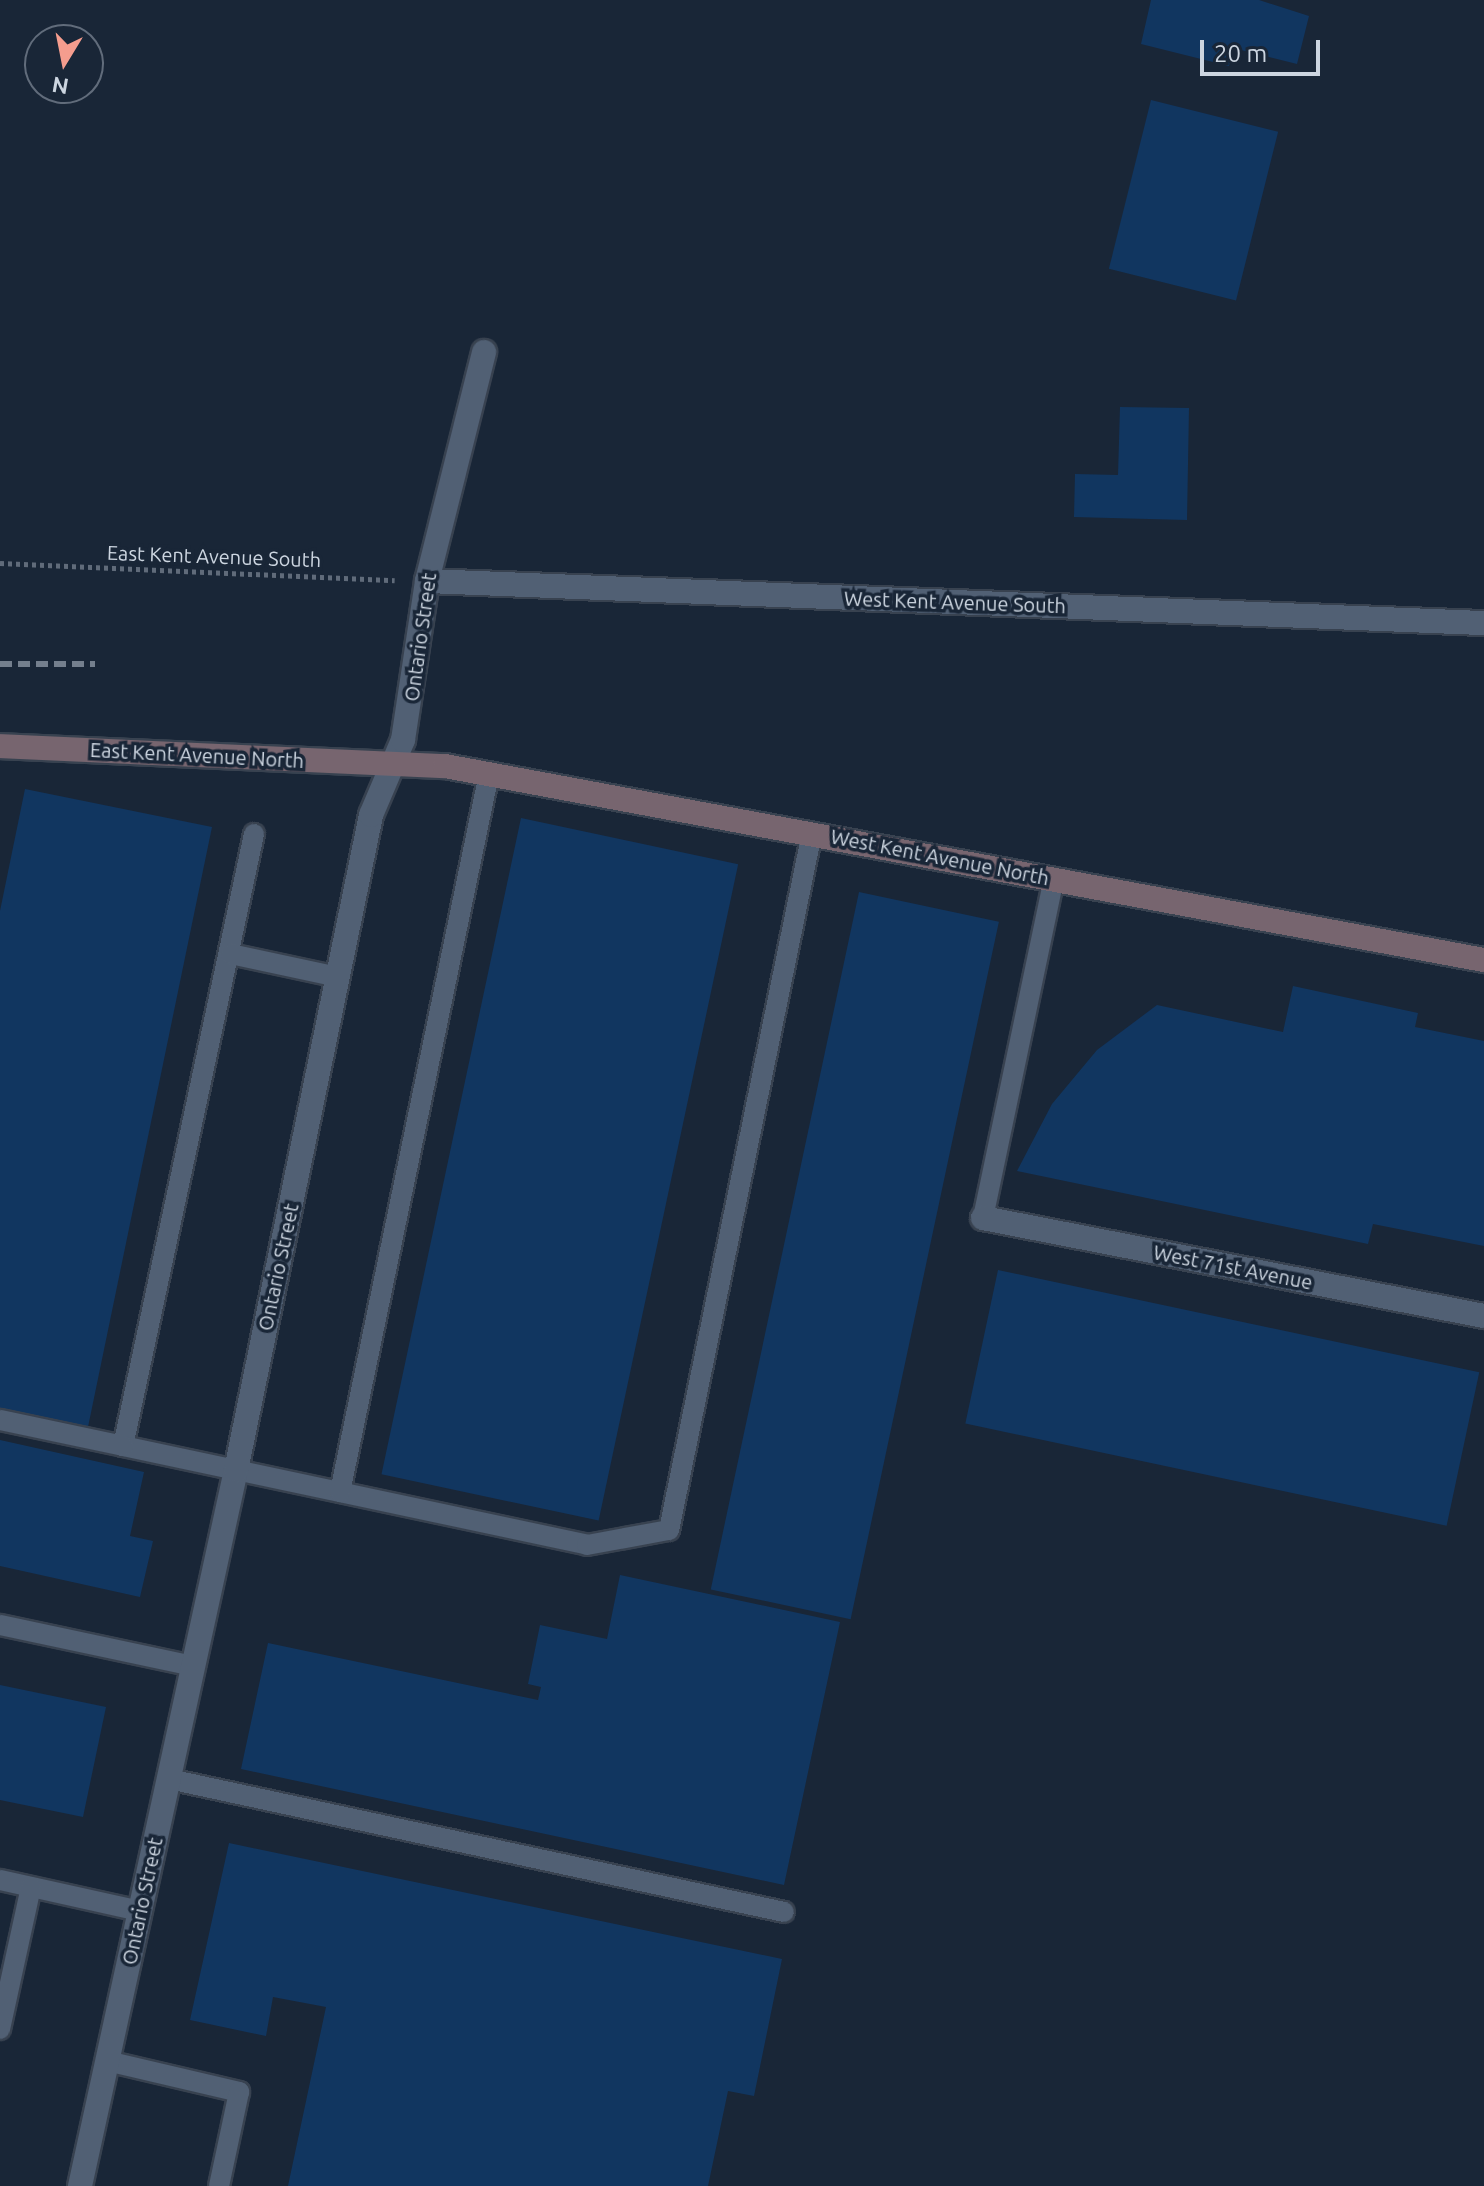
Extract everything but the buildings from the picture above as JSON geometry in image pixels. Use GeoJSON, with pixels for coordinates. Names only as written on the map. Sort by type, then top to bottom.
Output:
{"type":"FeatureCollection","features":[{"type":"Feature","properties":{"kind":"street","name":"Ontario Street"},"geometry":{"type":"LineString","coordinates":[[80,2186],[236,1470],[371,815],[394,765],[411,704],[427,581],[484,352]]}},
{"type":"Feature","properties":{"kind":"street","name":"West Kent Avenue South"},"geometry":{"type":"LineString","coordinates":[[427,581],[1484,623]]}},
{"type":"Feature","properties":{"kind":"street","name":"East Kent Avenue North"},"geometry":{"type":"LineString","coordinates":[[0,746],[394,765]]}},
{"type":"Feature","properties":{"kind":"street","name":"West Kent Avenue North"},"geometry":{"type":"LineString","coordinates":[[394,765],[489,774],[1484,960]]}},
{"type":"Feature","properties":{"kind":"street","name":"West 71st Avenue"},"geometry":{"type":"LineString","coordinates":[[983,1218],[1484,1316]]}},
{"type":"Feature","properties":{"kind":"lane"},"geometry":{"type":"LineString","coordinates":[[340,1492],[489,774]]}},
{"type":"Feature","properties":{"kind":"lane"},"geometry":{"type":"LineString","coordinates":[[0,1420],[587,1545],[669,1530],[812,833]]}},
{"type":"Feature","properties":{"kind":"lane"},"geometry":{"type":"LineString","coordinates":[[123,1446],[231,954],[254,834]]}},
{"type":"Feature","properties":{"kind":"lane"},"geometry":{"type":"LineString","coordinates":[[983,1218],[1054,878]]}},
{"type":"Feature","properties":{"kind":"lane"},"geometry":{"type":"LineString","coordinates":[[231,954],[338,977]]}},
{"type":"Feature","properties":{"kind":"lane"},"geometry":{"type":"LineString","coordinates":[[0,1625],[193,1666]]}},
{"type":"Feature","properties":{"kind":"lane"},"geometry":{"type":"LineString","coordinates":[[169,1779],[784,1912]]}},
{"type":"Feature","properties":{"kind":"lane"},"geometry":{"type":"LineString","coordinates":[[0,1880],[140,1911]]}},
{"type":"Feature","properties":{"kind":"lane"},"geometry":{"type":"LineString","coordinates":[[0,2029],[31,1887]]}},
{"type":"Feature","properties":{"kind":"lane"},"geometry":{"type":"LineString","coordinates":[[107,2061],[239,2092],[219,2186]]}},
{"type":"Feature","properties":{"kind":"path","name":"East Kent Avenue South"},"geometry":{"type":"LineString","coordinates":[[0,563],[427,581]]}},
{"type":"Feature","properties":{"kind":"railway"},"geometry":{"type":"LineString","coordinates":[[0,664],[95,664]]}}]}
